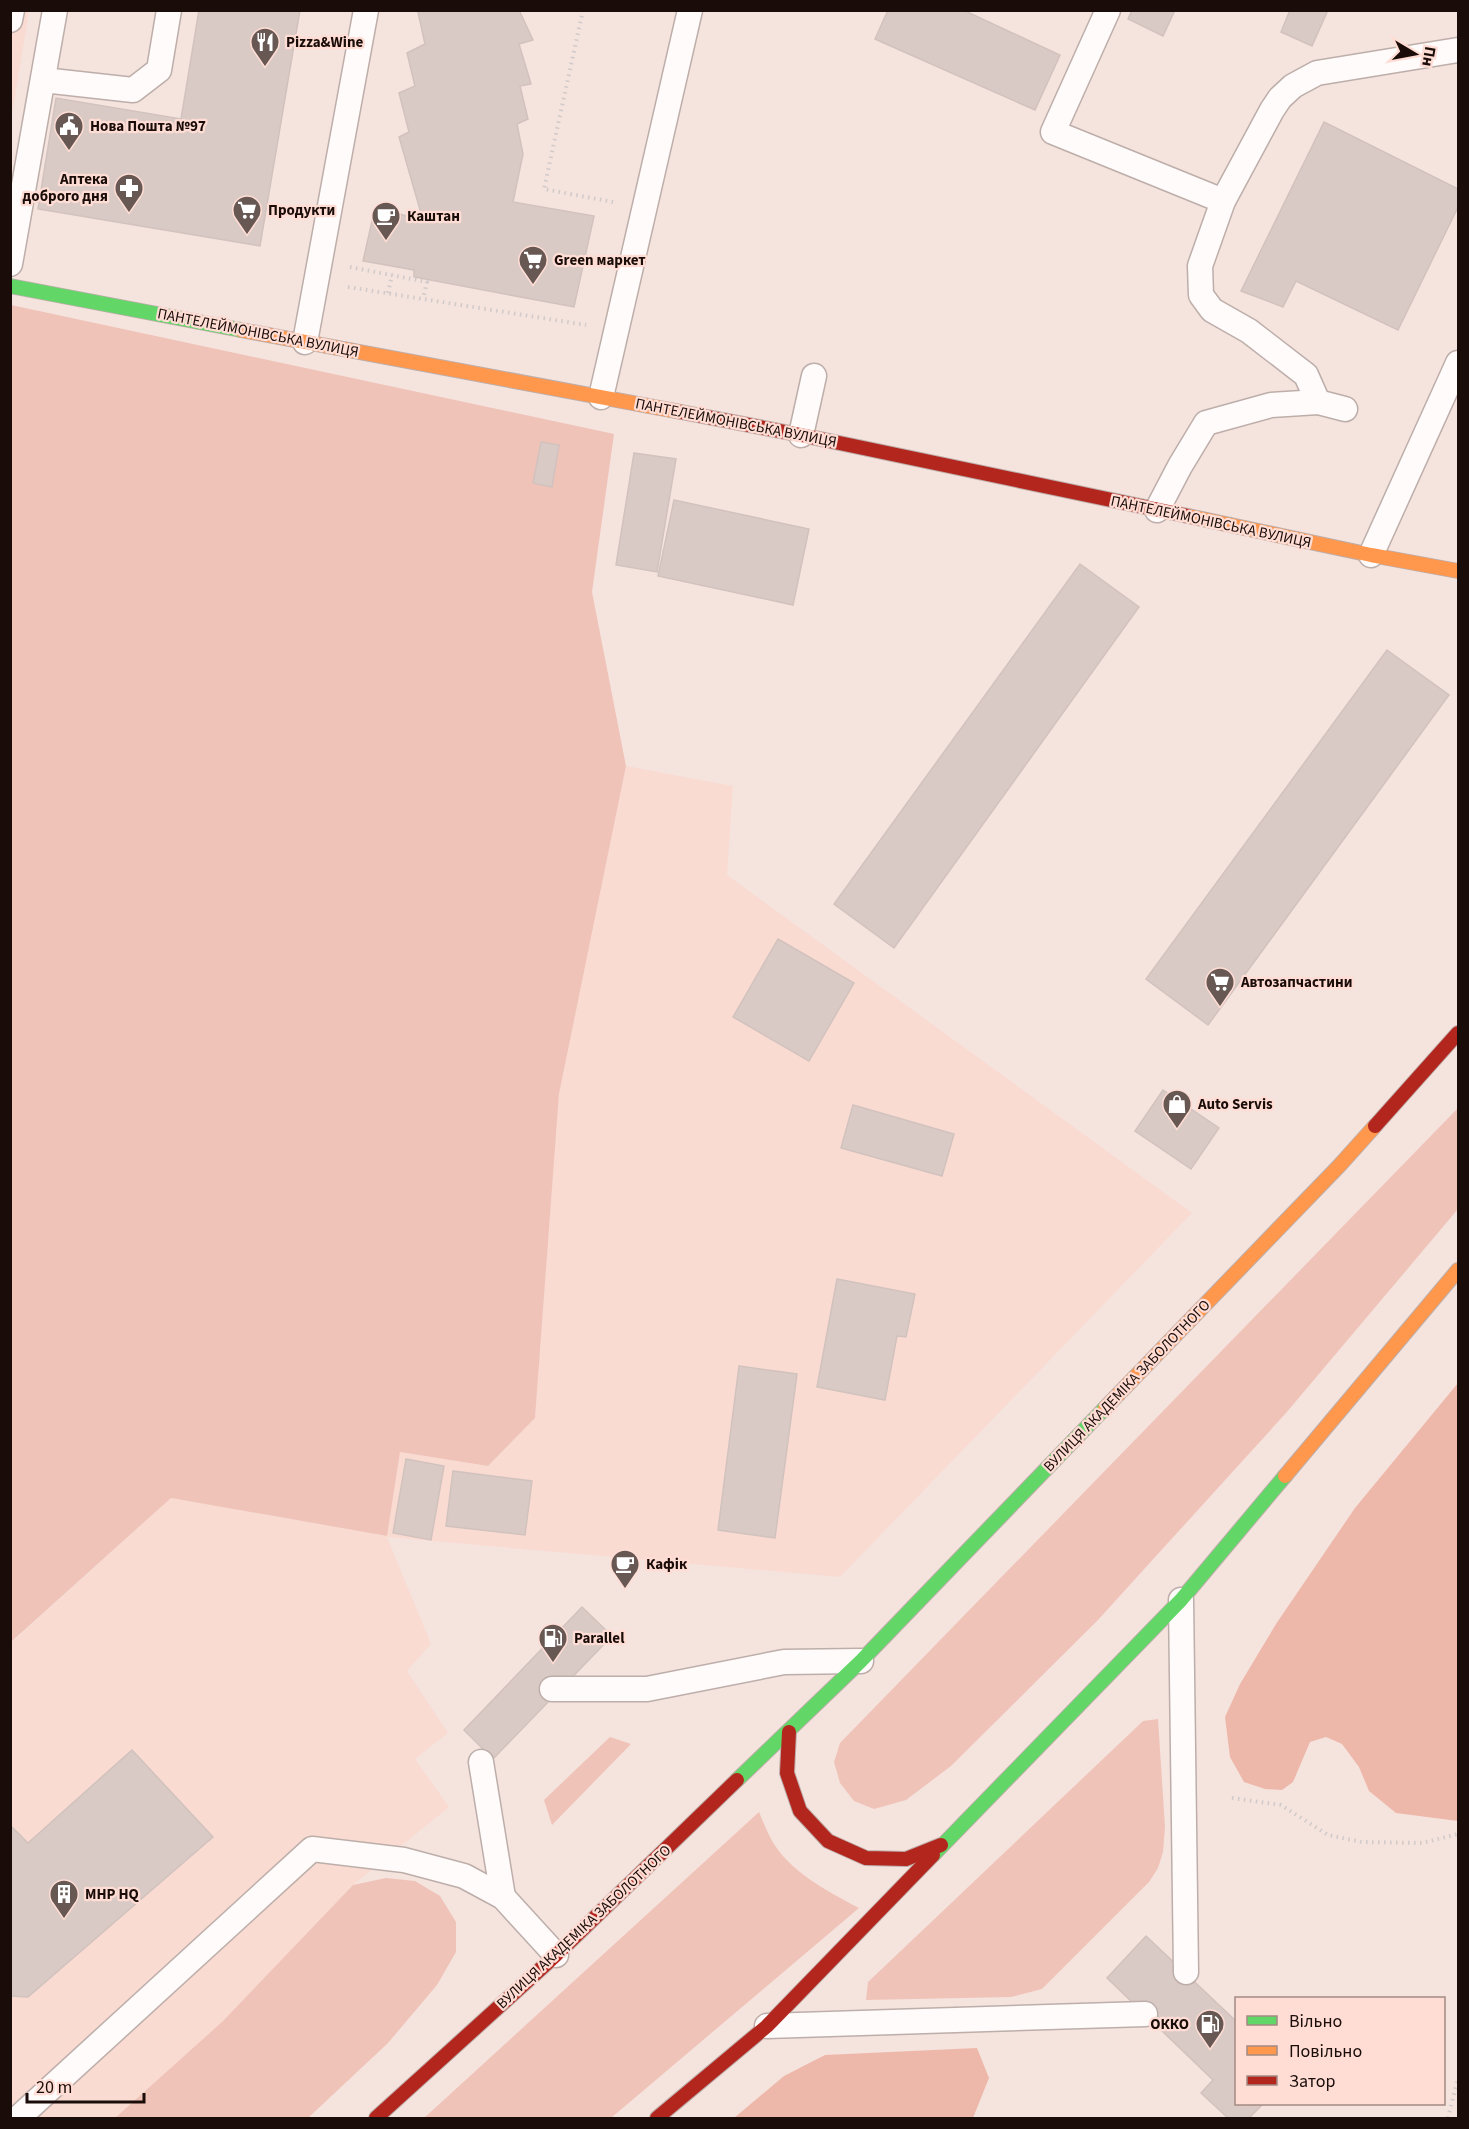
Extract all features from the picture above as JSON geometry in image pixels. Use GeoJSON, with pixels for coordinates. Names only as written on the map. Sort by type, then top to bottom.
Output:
{"type":"FeatureCollection","features":[{"type":"Feature","properties":{"kind":"main road","name":"ПАНТЕЛЕЙМОНІВСЬКА ВУЛИЦЯ"},"geometry":{"type":"LineString","coordinates":[[10,286],[801,435],[1458,572]]}},
{"type":"Feature","properties":{"kind":"main road","name":"ВУЛИЦЯ АКАДЕМІКА ЗАБОЛОТНОГО"},"geometry":{"type":"LineString","coordinates":[[376,2118],[556,1955],[861,1661],[1339,1166],[1458,1033]]}},
{"type":"Feature","properties":{"kind":"main road"},"geometry":{"type":"LineString","coordinates":[[657,2118],[767,2026],[1180,1600],[1458,1270]]}},
{"type":"Feature","properties":{"kind":"main road"},"geometry":{"type":"LineString","coordinates":[[789,1732],[787,1773],[800,1811],[828,1841],[866,1857],[906,1859],[944,1844]]}},
{"type":"Feature","properties":{"kind":"lane"},"geometry":{"type":"LineString","coordinates":[[10,20],[12,10]]}},
{"type":"Feature","properties":{"kind":"lane"},"geometry":{"type":"LineString","coordinates":[[10,264],[55,10]]}},
{"type":"Feature","properties":{"kind":"lane"},"geometry":{"type":"LineString","coordinates":[[43,80],[133,90],[159,70],[169,10]]}},
{"type":"Feature","properties":{"kind":"lane"},"geometry":{"type":"LineString","coordinates":[[305,342],[366,10]]}},
{"type":"Feature","properties":{"kind":"lane"},"geometry":{"type":"LineString","coordinates":[[601,397],[690,10]]}},
{"type":"Feature","properties":{"kind":"lane"},"geometry":{"type":"LineString","coordinates":[[1108,10],[1053,132],[1223,201]]}},
{"type":"Feature","properties":{"kind":"lane"},"geometry":{"type":"LineString","coordinates":[[1318,402],[1306,375],[1249,331],[1212,310],[1202,295],[1200,266],[1223,201],[1272,110],[1280,98],[1293,86],[1317,73],[1458,50]]}},
{"type":"Feature","properties":{"kind":"lane"},"geometry":{"type":"LineString","coordinates":[[1371,555],[1458,363]]}},
{"type":"Feature","properties":{"kind":"lane"},"geometry":{"type":"LineString","coordinates":[[801,435],[814,376]]}},
{"type":"Feature","properties":{"kind":"lane"},"geometry":{"type":"LineString","coordinates":[[1157,510],[1206,423],[1271,405],[1318,402],[1345,409]]}},
{"type":"Feature","properties":{"kind":"lane"},"geometry":{"type":"LineString","coordinates":[[1180,1600],[1186,1972]]}},
{"type":"Feature","properties":{"kind":"lane"},"geometry":{"type":"LineString","coordinates":[[552,1689],[647,1689],[784,1662],[861,1661]]}},
{"type":"Feature","properties":{"kind":"lane"},"geometry":{"type":"LineString","coordinates":[[481,1762],[503,1897]]}},
{"type":"Feature","properties":{"kind":"lane"},"geometry":{"type":"LineString","coordinates":[[18,2118],[312,1849],[404,1860],[464,1876],[503,1897],[556,1955]]}},
{"type":"Feature","properties":{"kind":"lane"},"geometry":{"type":"LineString","coordinates":[[767,2026],[1145,2014]]}},
{"type":"Feature","properties":{"kind":"path"},"geometry":{"type":"LineString","coordinates":[[583,10],[544,189],[619,203]]}},
{"type":"Feature","properties":{"kind":"path"},"geometry":{"type":"LineString","coordinates":[[349,266],[427,282],[423,299]]}},
{"type":"Feature","properties":{"kind":"path"},"geometry":{"type":"LineString","coordinates":[[388,293],[392,275]]}},
{"type":"Feature","properties":{"kind":"path"},"geometry":{"type":"LineString","coordinates":[[345,286],[596,327]]}},
{"type":"Feature","properties":{"kind":"path"},"geometry":{"type":"LineString","coordinates":[[1232,1798],[1281,1805],[1328,1835],[1362,1842],[1422,1843],[1458,1834]]}},
{"type":"Feature","properties":{"kind":"path"},"geometry":{"type":"LineString","coordinates":[[1448,2118],[1458,2078]]}},
{"type":"Feature","properties":{"kind":"shaded area"},"geometry":{"type":"Polygon","coordinates":[[[11,11],[29,11],[11,121],[11,11]]]}},
{"type":"Feature","properties":{"kind":"shaded area"},"geometry":{"type":"Polygon","coordinates":[[[11,305],[614,434],[592,592],[626,766],[559,1094],[535,1418],[488,1466],[400,1452],[387,1536],[171,1498],[11,1642],[11,305]]]}},
{"type":"Feature","properties":{"kind":"shaded area"},"geometry":{"type":"Polygon","coordinates":[[[626,766],[733,786],[727,875],[1192,1213],[840,1577],[387,1537],[431,1644],[407,1671],[448,1733],[415,1759],[449,1807],[353,1885],[223,2021],[115,2118],[11,2118],[10,1644],[171,1498],[386,1536],[400,1452],[488,1466],[535,1418],[559,1094],[626,766]]]}},
{"type":"Feature","properties":{"kind":"shaded area"},"geometry":{"type":"Polygon","coordinates":[[[1458,1108],[1458,1209],[1286,1413],[1097,1621],[951,1766],[906,1800],[874,1809],[854,1801],[840,1783],[834,1762],[840,1743],[1458,1108]]]}},
{"type":"Feature","properties":{"kind":"shaded area"},"geometry":{"type":"Polygon","coordinates":[[[1458,1383],[1458,1821],[1396,1813],[1369,1791],[1359,1767],[1342,1744],[1326,1737],[1310,1742],[1293,1782],[1282,1790],[1265,1789],[1244,1782],[1230,1757],[1225,1717],[1240,1684],[1276,1624],[1355,1508],[1458,1383]]]}},
{"type":"Feature","properties":{"kind":"shaded area"},"geometry":{"type":"Polygon","coordinates":[[[1158,1719],[1165,1827],[1163,1852],[1158,1868],[1149,1882],[1042,1989],[1011,1997],[866,2000],[868,1982],[1143,1721],[1158,1719]]]}},
{"type":"Feature","properties":{"kind":"shaded area"},"geometry":{"type":"Polygon","coordinates":[[[610,1737],[631,1744],[552,1825],[544,1800],[610,1737]]]}},
{"type":"Feature","properties":{"kind":"shaded area"},"geometry":{"type":"Polygon","coordinates":[[[759,1812],[773,1843],[793,1866],[814,1882],[859,1908],[611,2118],[424,2118],[759,1812]]]}},
{"type":"Feature","properties":{"kind":"shaded area"},"geometry":{"type":"Polygon","coordinates":[[[386,1878],[415,1881],[440,1896],[456,1922],[456,1952],[437,1985],[388,2043],[308,2118],[115,2118],[223,2021],[353,1885],[386,1878]]]}},
{"type":"Feature","properties":{"kind":"shaded area"},"geometry":{"type":"Polygon","coordinates":[[[977,2048],[989,2078],[973,2118],[734,2118],[784,2076],[825,2055],[977,2048]]]}},
{"type":"Feature","properties":{"kind":"building"},"geometry":{"type":"Polygon","coordinates":[[[199,10],[300,10],[260,246],[38,209],[56,98],[181,119],[199,10]]]}},
{"type":"Feature","properties":{"kind":"building"},"geometry":{"type":"Polygon","coordinates":[[[423,10],[519,10],[533,40],[519,44],[531,84],[520,86],[528,119],[517,124],[523,154],[513,202],[594,216],[574,307],[414,277],[414,270],[363,261],[375,208],[423,220],[399,137],[409,132],[399,93],[415,86],[407,53],[425,44],[418,12],[423,10]]]}},
{"type":"Feature","properties":{"kind":"building"},"geometry":{"type":"Polygon","coordinates":[[[888,10],[963,10],[1060,55],[1035,110],[875,39],[888,10]]]}},
{"type":"Feature","properties":{"kind":"building"},"geometry":{"type":"Polygon","coordinates":[[[1132,10],[1175,10],[1163,36],[1128,19],[1132,10]]]}},
{"type":"Feature","properties":{"kind":"building"},"geometry":{"type":"Polygon","coordinates":[[[1290,10],[1328,10],[1312,46],[1281,32],[1290,10]]]}},
{"type":"Feature","properties":{"kind":"building"},"geometry":{"type":"Polygon","coordinates":[[[1324,122],[1458,189],[1458,207],[1398,330],[1296,281],[1283,307],[1241,291],[1324,122]]]}},
{"type":"Feature","properties":{"kind":"building"},"geometry":{"type":"Polygon","coordinates":[[[541,442],[559,445],[552,487],[533,483],[541,442]]]}},
{"type":"Feature","properties":{"kind":"building"},"geometry":{"type":"Polygon","coordinates":[[[634,453],[676,459],[657,572],[616,565],[634,453]]]}},
{"type":"Feature","properties":{"kind":"building"},"geometry":{"type":"Polygon","coordinates":[[[674,500],[809,529],[793,605],[658,576],[674,500]]]}},
{"type":"Feature","properties":{"kind":"building"},"geometry":{"type":"Polygon","coordinates":[[[1080,564],[1139,607],[894,948],[834,904],[1080,564]]]}},
{"type":"Feature","properties":{"kind":"building"},"geometry":{"type":"Polygon","coordinates":[[[1387,650],[1449,695],[1208,1025],[1146,979],[1387,650]]]}},
{"type":"Feature","properties":{"kind":"building"},"geometry":{"type":"Polygon","coordinates":[[[778,939],[854,983],[809,1061],[733,1017],[778,939]]]}},
{"type":"Feature","properties":{"kind":"building","name":"Auto Servis"},"geometry":{"type":"Polygon","coordinates":[[[1163,1090],[1219,1128],[1191,1169],[1135,1131],[1163,1090]]]}},
{"type":"Feature","properties":{"kind":"building"},"geometry":{"type":"Polygon","coordinates":[[[853,1105],[954,1134],[942,1176],[841,1148],[853,1105]]]}},
{"type":"Feature","properties":{"kind":"building"},"geometry":{"type":"Polygon","coordinates":[[[837,1279],[915,1294],[906,1337],[897,1336],[885,1400],[817,1387],[837,1279]]]}},
{"type":"Feature","properties":{"kind":"building"},"geometry":{"type":"Polygon","coordinates":[[[739,1366],[797,1374],[775,1538],[718,1530],[739,1366]]]}},
{"type":"Feature","properties":{"kind":"building"},"geometry":{"type":"Polygon","coordinates":[[[406,1459],[444,1466],[431,1540],[393,1533],[406,1459]]]}},
{"type":"Feature","properties":{"kind":"building"},"geometry":{"type":"Polygon","coordinates":[[[453,1471],[532,1481],[525,1535],[446,1526],[453,1471]]]}},
{"type":"Feature","properties":{"kind":"building"},"geometry":{"type":"Polygon","coordinates":[[[582,1607],[612,1636],[493,1759],[464,1730],[582,1607]]]}},
{"type":"Feature","properties":{"kind":"building","name":"MHP HQ"},"geometry":{"type":"Polygon","coordinates":[[[132,1750],[213,1837],[28,1997],[10,1996],[10,1825],[28,1843],[132,1750]]]}},
{"type":"Feature","properties":{"kind":"building","name":"ОККО"},"geometry":{"type":"Polygon","coordinates":[[[1146,1936],[1235,2020],[1235,2105],[1262,2105],[1249,2118],[1228,2118],[1201,2093],[1213,2080],[1107,1978],[1146,1936]]]}},
{"type":"Feature","properties":{"kind":"traffic: fast"},"geometry":{"type":"LineString","coordinates":[[10,286],[241,330]]}},
{"type":"Feature","properties":{"kind":"traffic: fast"},"geometry":{"type":"LineString","coordinates":[[737,1780],[861,1661],[1105,1408]]}},
{"type":"Feature","properties":{"kind":"traffic: fast"},"geometry":{"type":"LineString","coordinates":[[933,1855],[1181,1600],[1285,1476]]}},
{"type":"Feature","properties":{"kind":"traffic: slow"},"geometry":{"type":"LineString","coordinates":[[241,330],[681,412]]}},
{"type":"Feature","properties":{"kind":"traffic: slow"},"geometry":{"type":"LineString","coordinates":[[1188,516],[1458,571]]}},
{"type":"Feature","properties":{"kind":"traffic: slow"},"geometry":{"type":"LineString","coordinates":[[1105,1408],[1375,1126]]}},
{"type":"Feature","properties":{"kind":"traffic: slow"},"geometry":{"type":"LineString","coordinates":[[1285,1476],[1458,1270]]}},
{"type":"Feature","properties":{"kind":"traffic: jam"},"geometry":{"type":"LineString","coordinates":[[681,412],[1188,516]]}},
{"type":"Feature","properties":{"kind":"traffic: jam"},"geometry":{"type":"LineString","coordinates":[[1375,1126],[1458,1033]]}},
{"type":"Feature","properties":{"kind":"traffic: jam"},"geometry":{"type":"LineString","coordinates":[[789,1732],[787,1773],[800,1811],[828,1841],[866,1858],[906,1859],[941,1845]]}},
{"type":"Feature","properties":{"kind":"traffic: jam"},"geometry":{"type":"LineString","coordinates":[[376,2118],[556,1955],[737,1780]]}},
{"type":"Feature","properties":{"kind":"traffic: jam"},"geometry":{"type":"LineString","coordinates":[[657,2118],[767,2026],[933,1855]]}},
{"type":"Feature","properties":{"kind":"place","name":"Pizza&Wine"},"geometry":{"type":"Point","coordinates":[265,68]}},
{"type":"Feature","properties":{"kind":"place","name":"Нова Пошта №97"},"geometry":{"type":"Point","coordinates":[69,152]}},
{"type":"Feature","properties":{"kind":"place","name":"Аптека доброго дня"},"geometry":{"type":"Point","coordinates":[129,214]}},
{"type":"Feature","properties":{"kind":"place","name":"Продукти"},"geometry":{"type":"Point","coordinates":[247,236]}},
{"type":"Feature","properties":{"kind":"place","name":"Каштан"},"geometry":{"type":"Point","coordinates":[386,242]}},
{"type":"Feature","properties":{"kind":"place","name":"Green маркет"},"geometry":{"type":"Point","coordinates":[533,286]}},
{"type":"Feature","properties":{"kind":"place","name":"Автозапчастини"},"geometry":{"type":"Point","coordinates":[1220,1008]}},
{"type":"Feature","properties":{"kind":"place","name":"Auto Servis"},"geometry":{"type":"Point","coordinates":[1177,1130]}},
{"type":"Feature","properties":{"kind":"place","name":"Кафік"},"geometry":{"type":"Point","coordinates":[625,1590]}},
{"type":"Feature","properties":{"kind":"place","name":"Parallel"},"geometry":{"type":"Point","coordinates":[553,1664]}},
{"type":"Feature","properties":{"kind":"place","name":"MHP HQ"},"geometry":{"type":"Point","coordinates":[64,1920]}},
{"type":"Feature","properties":{"kind":"place","name":"ОККО"},"geometry":{"type":"Point","coordinates":[1210,2050]}}]}
